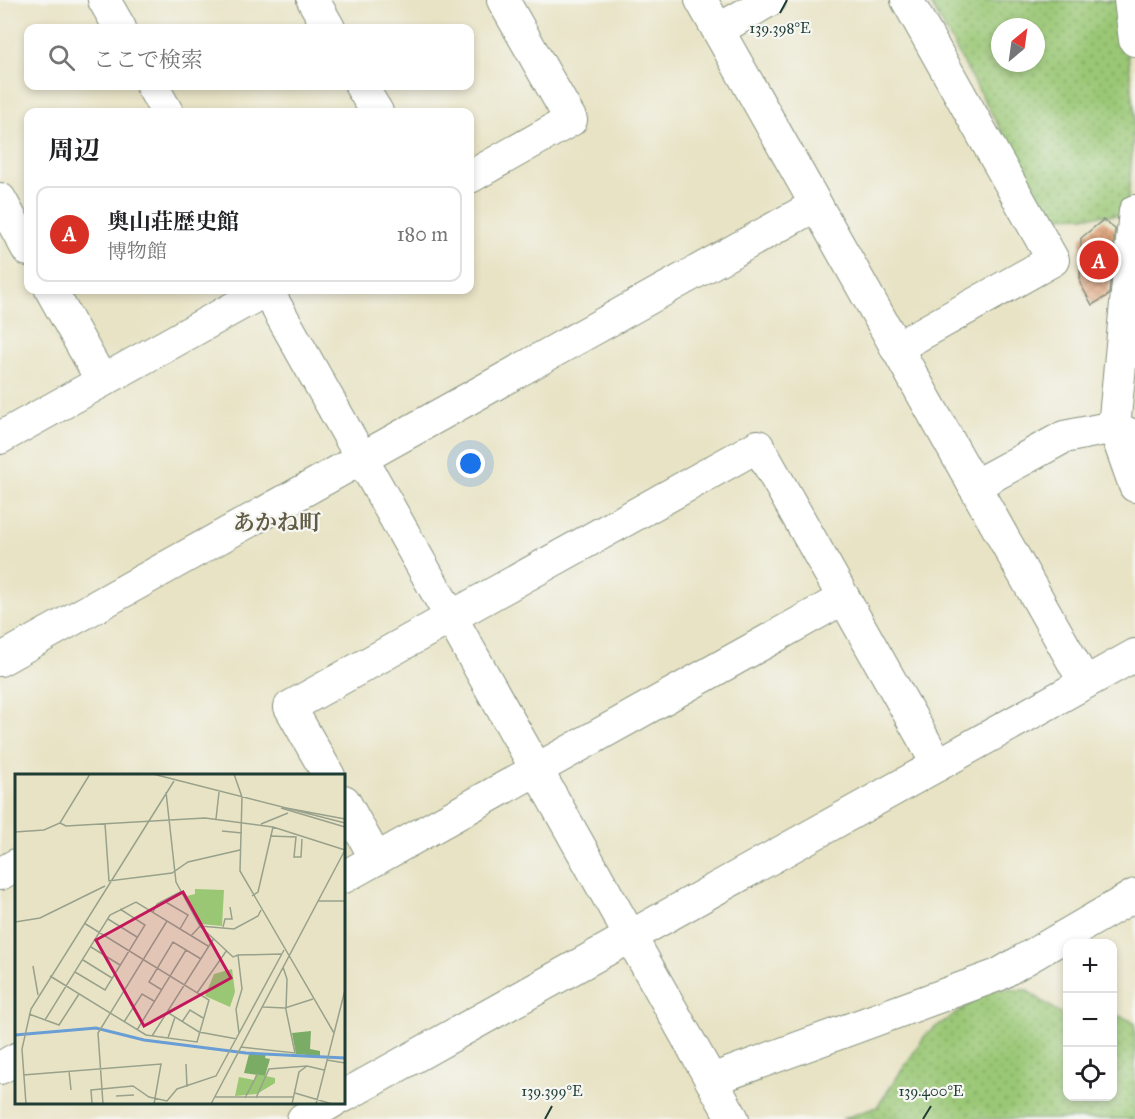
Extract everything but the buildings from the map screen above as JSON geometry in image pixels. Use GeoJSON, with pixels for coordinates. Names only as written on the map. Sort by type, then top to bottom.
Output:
{"type":"FeatureCollection","features":[{"type":"Feature","properties":{"kind":"street"},"geometry":{"type":"LineString","coordinates":[[104,0],[118,24]]}},
{"type":"Feature","properties":{"kind":"street"},"geometry":{"type":"LineString","coordinates":[[313,0],[327,24]]}},
{"type":"Feature","properties":{"kind":"street"},"geometry":{"type":"LineString","coordinates":[[474,175],[570,120],[503,0]]}},
{"type":"Feature","properties":{"kind":"street"},"geometry":{"type":"LineString","coordinates":[[701,0],[1085,683]]}},
{"type":"Feature","properties":{"kind":"street"},"geometry":{"type":"LineString","coordinates":[[718,30],[770,0]]}},
{"type":"Feature","properties":{"kind":"street"},"geometry":{"type":"LineString","coordinates":[[896,348],[1053,260],[907,0]]}},
{"type":"Feature","properties":{"kind":"street"},"geometry":{"type":"LineString","coordinates":[[1130,0],[1135,40]]}},
{"type":"Feature","properties":{"kind":"street"},"geometry":{"type":"LineString","coordinates":[[154,90],[165,108]]}},
{"type":"Feature","properties":{"kind":"street"},"geometry":{"type":"LineString","coordinates":[[363,90],[375,108]]}},
{"type":"Feature","properties":{"kind":"street"},"geometry":{"type":"LineString","coordinates":[[0,199],[24,243]]}},
{"type":"Feature","properties":{"kind":"street"},"geometry":{"type":"LineString","coordinates":[[0,660],[816,205]]}},
{"type":"Feature","properties":{"kind":"street"},"geometry":{"type":"LineString","coordinates":[[1135,212],[1124,432],[1135,486]]}},
{"type":"Feature","properties":{"kind":"street"},"geometry":{"type":"LineString","coordinates":[[53,294],[102,381]]}},
{"type":"Feature","properties":{"kind":"street"},"geometry":{"type":"LineString","coordinates":[[0,438],[259,294]]}},
{"type":"Feature","properties":{"kind":"street"},"geometry":{"type":"LineString","coordinates":[[268,294],[733,1119]]}},
{"type":"Feature","properties":{"kind":"street"},"geometry":{"type":"LineString","coordinates":[[974,486],[1064,437],[1124,432]]}},
{"type":"Feature","properties":{"kind":"street"},"geometry":{"type":"LineString","coordinates":[[328,774],[291,707],[758,446],[938,765]]}},
{"type":"Feature","properties":{"kind":"street"},"geometry":{"type":"LineString","coordinates":[[345,876],[844,598]]}},
{"type":"Feature","properties":{"kind":"street"},"geometry":{"type":"LineString","coordinates":[[345,1095],[1135,655]]}},
{"type":"Feature","properties":{"kind":"street"},"geometry":{"type":"LineString","coordinates":[[345,803],[376,859]]}},
{"type":"Feature","properties":{"kind":"street"},"geometry":{"type":"LineString","coordinates":[[0,874],[15,866]]}},
{"type":"Feature","properties":{"kind":"street"},"geometry":{"type":"LineString","coordinates":[[711,1080],[998,975],[1135,895]]}},
{"type":"Feature","properties":{"kind":"street"},"geometry":{"type":"LineString","coordinates":[[0,1068],[15,1060]]}},
{"type":"Feature","properties":{"kind":"green space"},"geometry":{"type":"Polygon","coordinates":[[[933,0],[1122,1],[1135,116],[1127,215],[1049,217],[931,4],[933,0]]]}},
{"type":"Feature","properties":{"kind":"green space"},"geometry":{"type":"Polygon","coordinates":[[[992,989],[1026,990],[1063,1015],[1063,1101],[1117,1101],[1117,1016],[1135,1022],[1135,1119],[842,1119],[877,1107],[927,1033],[992,989]]]}},
{"type":"Feature","properties":{"kind":"place","name":"奥山荘歴史館"},"geometry":{"type":"Point","coordinates":[1099,260]}},
{"type":"Feature","properties":{"kind":"district","name":"あかね町"},"geometry":{"type":"Point","coordinates":[277,522]}}]}
